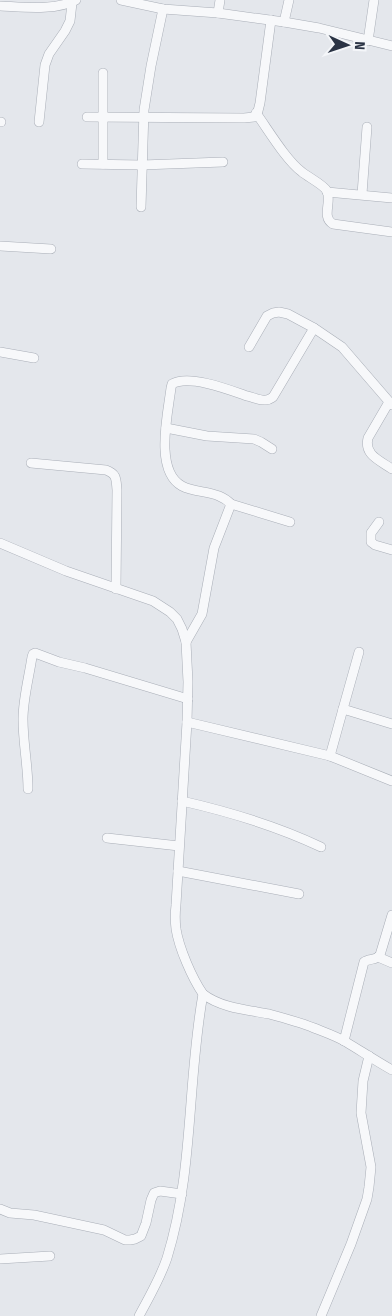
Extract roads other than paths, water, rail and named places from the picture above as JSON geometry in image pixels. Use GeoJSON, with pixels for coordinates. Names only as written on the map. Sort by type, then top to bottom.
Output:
{"type":"FeatureCollection","features":[{"type":"Feature","properties":{"kind":"street"},"geometry":{"type":"LineString","coordinates":[[121,0],[163,9],[218,13],[284,22],[319,28],[392,46]]}},
{"type":"Feature","properties":{"kind":"street"},"geometry":{"type":"LineString","coordinates":[[218,13],[220,0]]}},
{"type":"Feature","properties":{"kind":"street"},"geometry":{"type":"LineString","coordinates":[[284,22],[289,0]]}},
{"type":"Feature","properties":{"kind":"street"},"geometry":{"type":"LineString","coordinates":[[368,40],[374,0]]}},
{"type":"Feature","properties":{"kind":"street"},"geometry":{"type":"LineString","coordinates":[[0,6],[47,7],[74,1],[70,21],[65,32],[49,54],[45,65],[39,122]]}},
{"type":"Feature","properties":{"kind":"street"},"geometry":{"type":"LineString","coordinates":[[141,207],[144,118],[151,66],[163,9]]}},
{"type":"Feature","properties":{"kind":"street"},"geometry":{"type":"LineString","coordinates":[[88,117],[254,117],[260,103],[271,20]]}},
{"type":"Feature","properties":{"kind":"street"},"geometry":{"type":"LineString","coordinates":[[103,73],[103,164]]}},
{"type":"Feature","properties":{"kind":"street"},"geometry":{"type":"LineString","coordinates":[[256,114],[292,163],[327,192],[327,216],[329,222],[392,232]]}},
{"type":"Feature","properties":{"kind":"street"},"geometry":{"type":"LineString","coordinates":[[362,194],[367,127]]}},
{"type":"Feature","properties":{"kind":"street"},"geometry":{"type":"LineString","coordinates":[[82,164],[142,165],[223,162]]}},
{"type":"Feature","properties":{"kind":"street"},"geometry":{"type":"LineString","coordinates":[[327,192],[392,198]]}},
{"type":"Feature","properties":{"kind":"street"},"geometry":{"type":"LineString","coordinates":[[0,246],[52,249]]}},
{"type":"Feature","properties":{"kind":"street"},"geometry":{"type":"LineString","coordinates":[[249,347],[267,316],[279,312],[288,314],[314,328],[342,347],[391,404],[366,444],[372,455],[392,469]]}},
{"type":"Feature","properties":{"kind":"street"},"geometry":{"type":"LineString","coordinates":[[290,522],[232,504],[218,496],[181,486],[169,472],[164,441],[172,384],[175,382],[186,382],[213,385],[264,401],[269,400],[273,397],[314,328]]}},
{"type":"Feature","properties":{"kind":"street"},"geometry":{"type":"LineString","coordinates":[[0,352],[34,358]]}},
{"type":"Feature","properties":{"kind":"street"},"geometry":{"type":"LineString","coordinates":[[166,428],[207,436],[254,439],[272,449]]}},
{"type":"Feature","properties":{"kind":"street"},"geometry":{"type":"LineString","coordinates":[[31,463],[112,472],[116,479],[117,490],[116,589]]}},
{"type":"Feature","properties":{"kind":"street"},"geometry":{"type":"LineString","coordinates":[[186,642],[202,614],[214,548],[232,504]]}},
{"type":"Feature","properties":{"kind":"street"},"geometry":{"type":"LineString","coordinates":[[379,522],[371,533],[370,542],[392,550]]}},
{"type":"Feature","properties":{"kind":"street"},"geometry":{"type":"LineString","coordinates":[[0,543],[66,571],[153,601],[170,612],[179,624],[186,642],[188,698],[176,926],[184,955],[203,994],[209,999],[220,1003],[244,1010],[282,1017],[306,1025],[344,1041],[392,1070]]}},
{"type":"Feature","properties":{"kind":"street"},"geometry":{"type":"LineString","coordinates":[[330,756],[359,652]]}},
{"type":"Feature","properties":{"kind":"street"},"geometry":{"type":"LineString","coordinates":[[28,789],[23,718],[33,654],[40,654],[59,662],[188,698]]}},
{"type":"Feature","properties":{"kind":"street"},"geometry":{"type":"LineString","coordinates":[[343,710],[392,724]]}},
{"type":"Feature","properties":{"kind":"street"},"geometry":{"type":"LineString","coordinates":[[187,722],[330,756],[392,781]]}},
{"type":"Feature","properties":{"kind":"street"},"geometry":{"type":"LineString","coordinates":[[182,801],[219,810],[293,834],[321,847]]}},
{"type":"Feature","properties":{"kind":"street"},"geometry":{"type":"LineString","coordinates":[[107,838],[179,846]]}},
{"type":"Feature","properties":{"kind":"street"},"geometry":{"type":"LineString","coordinates":[[178,871],[299,894]]}},
{"type":"Feature","properties":{"kind":"street"},"geometry":{"type":"LineString","coordinates":[[344,1041],[364,962],[374,960],[382,951],[392,914]]}},
{"type":"Feature","properties":{"kind":"street"},"geometry":{"type":"LineString","coordinates":[[378,957],[392,963]]}},
{"type":"Feature","properties":{"kind":"street"},"geometry":{"type":"LineString","coordinates":[[139,1316],[156,1285],[167,1258],[182,1194],[188,1151],[194,1060],[203,994]]}},
{"type":"Feature","properties":{"kind":"street"},"geometry":{"type":"LineString","coordinates":[[321,1316],[350,1244],[370,1187],[371,1167],[361,1113],[363,1081],[369,1056]]}},
{"type":"Feature","properties":{"kind":"street"},"geometry":{"type":"LineString","coordinates":[[0,1209],[10,1213],[34,1215],[104,1230],[125,1240],[130,1240],[141,1236],[154,1193],[160,1191],[182,1194]]}},
{"type":"Feature","properties":{"kind":"street"},"geometry":{"type":"LineString","coordinates":[[0,1260],[50,1256]]}}]}
